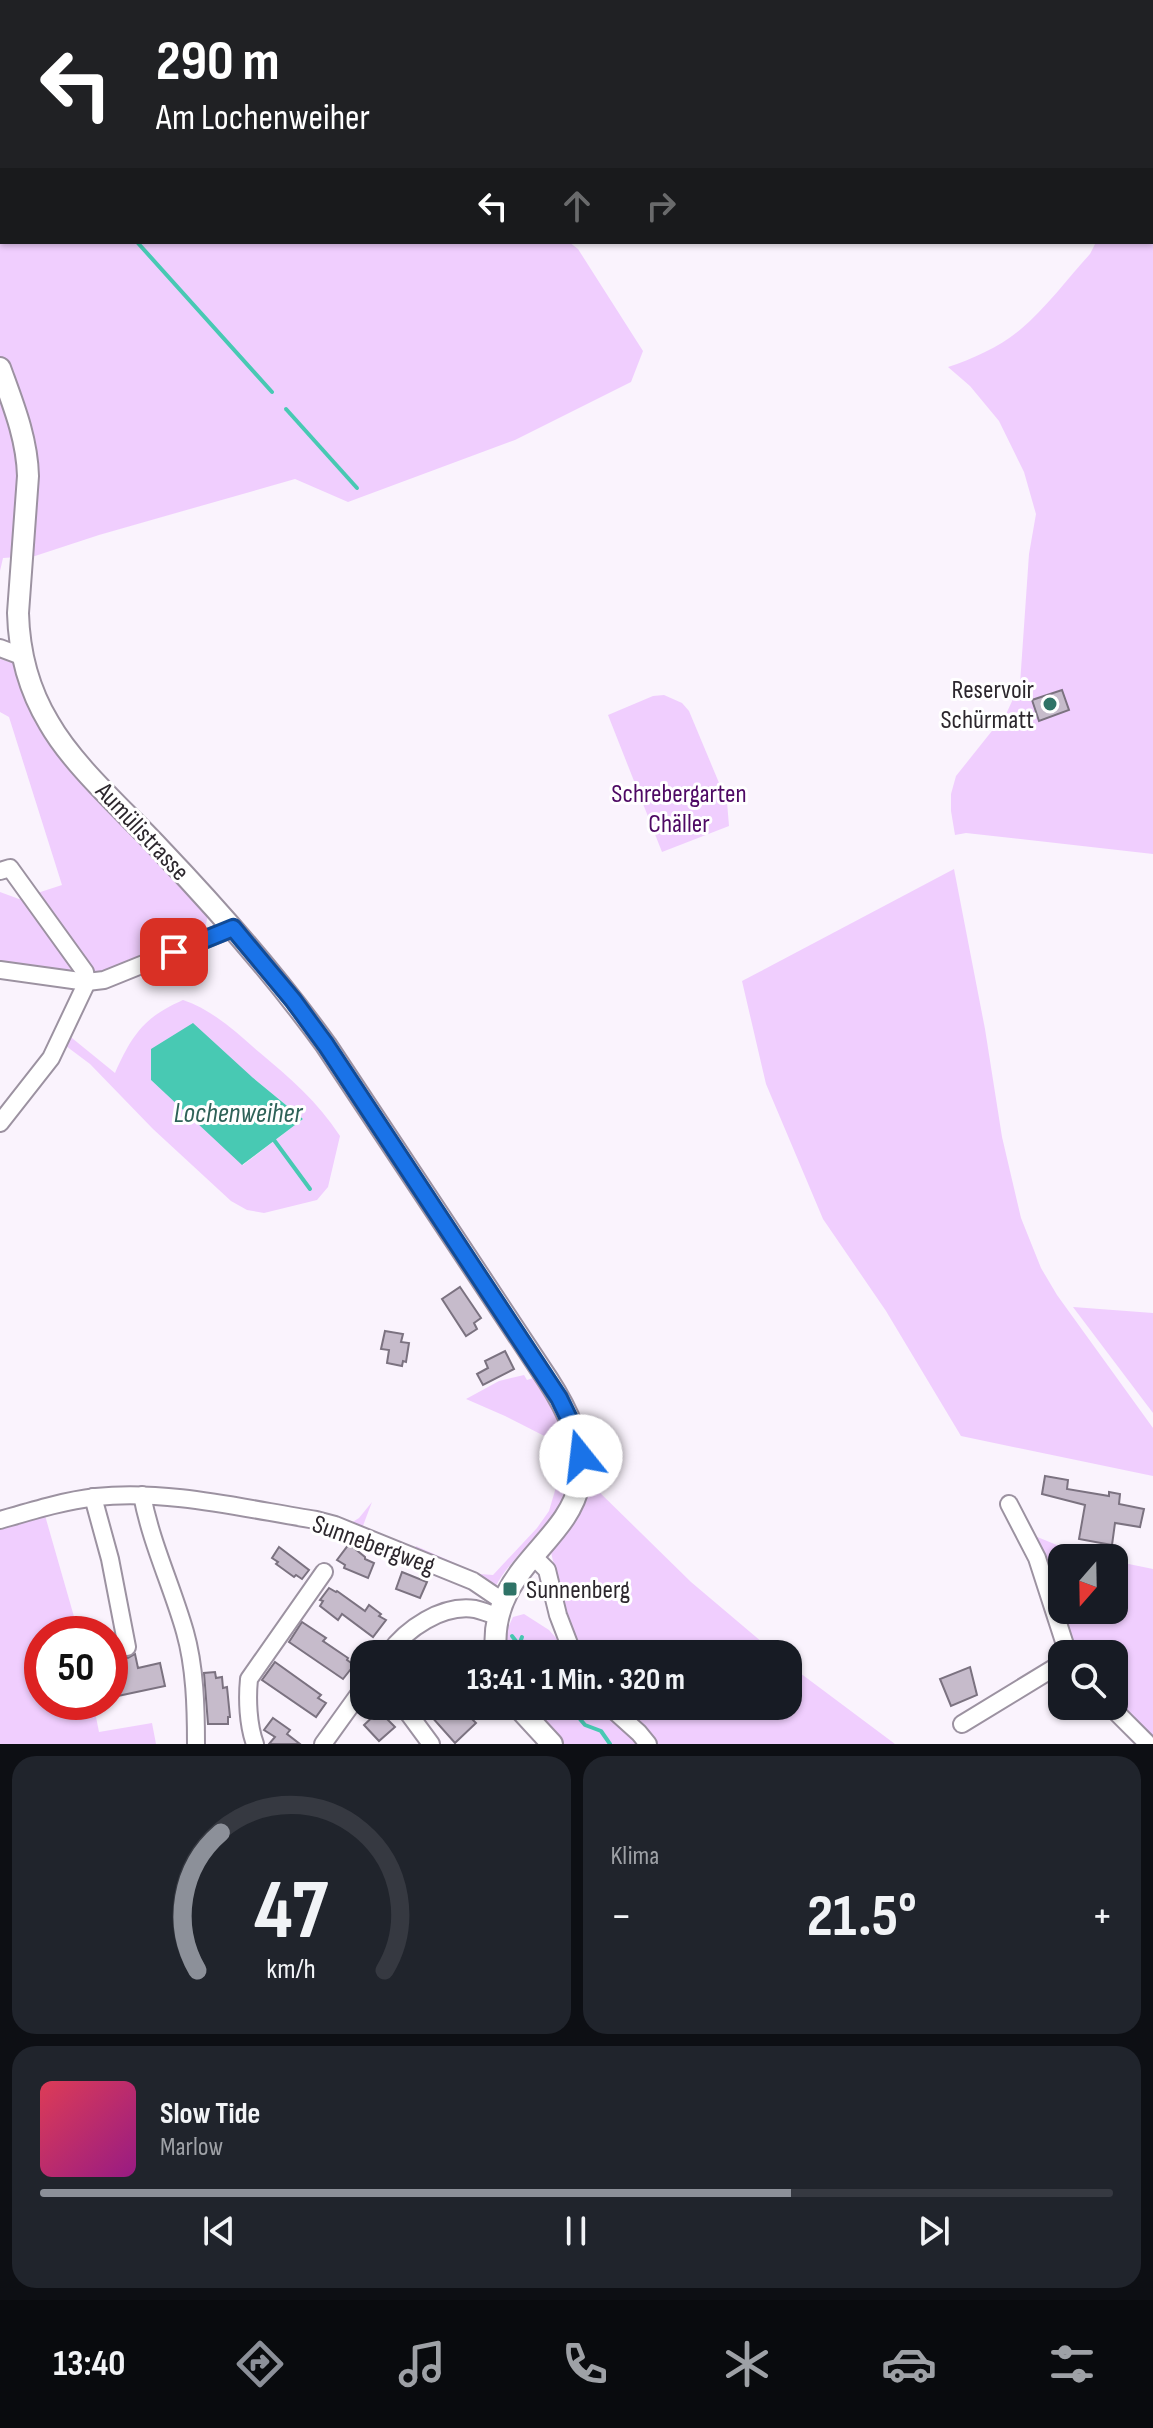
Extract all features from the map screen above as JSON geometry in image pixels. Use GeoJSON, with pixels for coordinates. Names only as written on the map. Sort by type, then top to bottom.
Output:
{"type":"FeatureCollection","features":[{"type":"Feature","properties":{"kind":"main road","name":"Aumülistrasse"},"geometry":{"type":"LineString","coordinates":[[0,368],[24,437],[27,455],[18,613],[32,689],[45,716],[60,740],[233,928],[293,1000],[326,1045],[571,1420],[581,1456],[578,1491],[565,1518],[518,1576],[502,1609]]}},
{"type":"Feature","properties":{"kind":"main road"},"geometry":{"type":"LineString","coordinates":[[495,1640],[502,1609]]}},
{"type":"Feature","properties":{"kind":"main road"},"geometry":{"type":"LineString","coordinates":[[530,1720],[552,1744]]}},
{"type":"Feature","properties":{"kind":"street"},"geometry":{"type":"LineString","coordinates":[[0,648],[24,657]]}},
{"type":"Feature","properties":{"kind":"street"},"geometry":{"type":"LineString","coordinates":[[0,871],[10,868],[85,972],[87,982],[51,1058],[0,1123]]}},
{"type":"Feature","properties":{"kind":"street"},"geometry":{"type":"LineString","coordinates":[[0,970],[87,982],[104,980],[233,928]]}},
{"type":"Feature","properties":{"kind":"street"},"geometry":{"type":"LineString","coordinates":[[142,1495],[147,1523],[188,1644],[196,1744]]}},
{"type":"Feature","properties":{"kind":"street","name":"Sunnebergweg"},"geometry":{"type":"LineString","coordinates":[[0,1520],[93,1497],[142,1495],[316,1520],[473,1581],[502,1609]]}},
{"type":"Feature","properties":{"kind":"street"},"geometry":{"type":"LineString","coordinates":[[93,1497],[121,1616]]}},
{"type":"Feature","properties":{"kind":"street"},"geometry":{"type":"LineString","coordinates":[[1009,1504],[1037,1558],[1063,1640]]}},
{"type":"Feature","properties":{"kind":"street"},"geometry":{"type":"LineString","coordinates":[[534,1557],[547,1570],[568,1640]]}},
{"type":"Feature","properties":{"kind":"street"},"geometry":{"type":"LineString","coordinates":[[255,1744],[251,1735],[249,1679],[324,1572]]}},
{"type":"Feature","properties":{"kind":"street"},"geometry":{"type":"LineString","coordinates":[[401,1640],[430,1618],[456,1609],[502,1609]]}},
{"type":"Feature","properties":{"kind":"street"},"geometry":{"type":"LineString","coordinates":[[962,1724],[1048,1672]]}},
{"type":"Feature","properties":{"kind":"street"},"geometry":{"type":"LineString","coordinates":[[323,1744],[350,1706]]}},
{"type":"Feature","properties":{"kind":"street"},"geometry":{"type":"LineString","coordinates":[[413,1720],[431,1744]]}},
{"type":"Feature","properties":{"kind":"street"},"geometry":{"type":"LineString","coordinates":[[625,1720],[648,1744]]}},
{"type":"Feature","properties":{"kind":"street"},"geometry":{"type":"LineString","coordinates":[[1124,1720],[1148,1744]]}},
{"type":"Feature","properties":{"kind":"green space"},"geometry":{"type":"Polygon","coordinates":[[[0,244],[572,244],[578,249],[643,351],[631,382],[515,440],[348,502],[295,479],[35,556],[3,558],[0,571],[0,244]]]}},
{"type":"Feature","properties":{"kind":"green space"},"geometry":{"type":"Polygon","coordinates":[[[1095,244],[1153,244],[1153,854],[966,833],[955,835],[951,811],[951,794],[956,776],[1007,712],[1020,684],[1029,554],[1036,514],[1024,472],[999,421],[970,386],[948,367],[986,351],[1021,329],[1090,254],[1095,244]]]}},
{"type":"Feature","properties":{"kind":"green space"},"geometry":{"type":"Polygon","coordinates":[[[0,659],[13,663],[27,702],[208,914],[205,930],[145,958],[107,970],[68,971],[0,963],[0,892],[19,899],[62,885],[9,717],[0,712],[0,659]]]}},
{"type":"Feature","properties":{"kind":"green space","name":"Schrebergarten Chäller"},"geometry":{"type":"Polygon","coordinates":[[[664,695],[682,703],[689,711],[727,802],[729,826],[662,852],[608,715],[653,696],[664,695]]]}},
{"type":"Feature","properties":{"kind":"green space"},"geometry":{"type":"Polygon","coordinates":[[[954,869],[1002,1137],[1021,1218],[1041,1268],[1057,1295],[1153,1428],[1153,1476],[961,1436],[886,1311],[823,1219],[766,1084],[742,981],[954,869]]]}},
{"type":"Feature","properties":{"kind":"green space"},"geometry":{"type":"Polygon","coordinates":[[[183,1000],[224,1022],[313,1101],[331,1124],[340,1136],[328,1187],[317,1200],[264,1213],[247,1210],[231,1201],[153,1129],[90,1064],[62,1043],[67,1034],[115,1073],[141,1029],[170,1006],[183,1000]],[[252,1077],[151,1080],[243,1165],[303,1119],[252,1077]]]}},
{"type":"Feature","properties":{"kind":"green space"},"geometry":{"type":"Polygon","coordinates":[[[1073,1307],[1153,1313],[1153,1413],[1073,1307]]]}},
{"type":"Feature","properties":{"kind":"green space"},"geometry":{"type":"Polygon","coordinates":[[[524,1375],[527,1380],[536,1380],[554,1410],[569,1444],[566,1447],[466,1399],[499,1381],[524,1375]]]}},
{"type":"Feature","properties":{"kind":"green space"},"geometry":{"type":"Polygon","coordinates":[[[564,1460],[571,1467],[561,1504],[495,1588],[346,1526],[359,1518],[372,1502],[361,1531],[413,1552],[416,1546],[480,1574],[493,1575],[549,1511],[564,1460]]]}},
{"type":"Feature","properties":{"kind":"green space"},"geometry":{"type":"Polygon","coordinates":[[[586,1483],[590,1483],[691,1582],[759,1640],[566,1640],[565,1615],[551,1552],[586,1483]]]}},
{"type":"Feature","properties":{"kind":"green space"},"geometry":{"type":"Polygon","coordinates":[[[44,1512],[74,1616],[24,1616],[24,1720],[97,1720],[99,1732],[152,1723],[156,1744],[0,1744],[0,1524],[44,1512]]]}},
{"type":"Feature","properties":{"kind":"green space"},"geometry":{"type":"Polygon","coordinates":[[[1030,1534],[1054,1544],[1048,1544],[1048,1582],[1030,1534]]]}},
{"type":"Feature","properties":{"kind":"green space"},"geometry":{"type":"Polygon","coordinates":[[[1128,1564],[1153,1569],[1153,1741],[1128,1717],[1128,1640],[1070,1640],[1064,1624],[1128,1624],[1128,1564]]]}},
{"type":"Feature","properties":{"kind":"green space"},"geometry":{"type":"Polygon","coordinates":[[[524,1614],[549,1630],[558,1640],[506,1640],[513,1617],[524,1614]]]}},
{"type":"Feature","properties":{"kind":"green space"},"geometry":{"type":"Polygon","coordinates":[[[802,1674],[895,1744],[562,1744],[541,1720],[802,1720],[802,1674]]]}},
{"type":"Feature","properties":{"kind":"water","name":"Lochenweiher"},"geometry":{"type":"Polygon","coordinates":[[[193,1023],[303,1119],[242,1165],[151,1080],[151,1049],[193,1023]]]}},
{"type":"Feature","properties":{"kind":"building","name":"Reservoir Schürmatt"},"geometry":{"type":"Polygon","coordinates":[[[1062,690],[1069,710],[1039,721],[1032,700],[1062,690]]]}},
{"type":"Feature","properties":{"kind":"building"},"geometry":{"type":"Polygon","coordinates":[[[460,1287],[481,1318],[474,1323],[477,1329],[466,1336],[442,1299],[460,1287]]]}},
{"type":"Feature","properties":{"kind":"building"},"geometry":{"type":"Polygon","coordinates":[[[385,1331],[403,1334],[401,1342],[409,1343],[406,1362],[403,1361],[402,1366],[387,1363],[389,1350],[381,1349],[385,1331]]]}},
{"type":"Feature","properties":{"kind":"building"},"geometry":{"type":"Polygon","coordinates":[[[505,1351],[514,1369],[483,1385],[477,1374],[488,1368],[485,1361],[505,1351]]]}},
{"type":"Feature","properties":{"kind":"building"},"geometry":{"type":"Polygon","coordinates":[[[1045,1476],[1068,1480],[1067,1489],[1109,1496],[1109,1492],[1120,1494],[1119,1504],[1144,1509],[1140,1527],[1115,1523],[1112,1544],[1079,1539],[1085,1505],[1042,1494],[1045,1476]]]}},
{"type":"Feature","properties":{"kind":"building"},"geometry":{"type":"Polygon","coordinates":[[[349,1544],[374,1563],[368,1578],[344,1568],[345,1565],[337,1560],[349,1544]]]}},
{"type":"Feature","properties":{"kind":"building"},"geometry":{"type":"Polygon","coordinates":[[[279,1547],[309,1570],[302,1579],[276,1564],[278,1562],[272,1558],[279,1547]]]}},
{"type":"Feature","properties":{"kind":"building"},"geometry":{"type":"Polygon","coordinates":[[[402,1572],[427,1582],[420,1598],[396,1589],[402,1572]]]}},
{"type":"Feature","properties":{"kind":"building"},"geometry":{"type":"Polygon","coordinates":[[[329,1588],[365,1611],[369,1605],[381,1614],[379,1616],[386,1620],[373,1637],[342,1614],[338,1620],[320,1606],[323,1601],[320,1600],[329,1588]]]}},
{"type":"Feature","properties":{"kind":"building"},"geometry":{"type":"Polygon","coordinates":[[[302,1622],[348,1658],[350,1670],[343,1679],[289,1642],[302,1622]]]}},
{"type":"Feature","properties":{"kind":"building"},"geometry":{"type":"Polygon","coordinates":[[[135,1654],[138,1668],[160,1663],[165,1686],[128,1694],[128,1658],[135,1654]]]}},
{"type":"Feature","properties":{"kind":"building"},"geometry":{"type":"Polygon","coordinates":[[[275,1662],[321,1695],[318,1698],[326,1703],[316,1717],[262,1680],[275,1662]]]}},
{"type":"Feature","properties":{"kind":"building"},"geometry":{"type":"Polygon","coordinates":[[[970,1667],[977,1695],[951,1706],[940,1679],[970,1667]]]}},
{"type":"Feature","properties":{"kind":"building"},"geometry":{"type":"Polygon","coordinates":[[[215,1672],[216,1678],[222,1677],[223,1688],[227,1687],[228,1724],[208,1724],[204,1673],[215,1672]]]}},
{"type":"Feature","properties":{"kind":"building"},"geometry":{"type":"Polygon","coordinates":[[[273,1718],[290,1730],[287,1734],[300,1744],[269,1744],[275,1737],[264,1730],[273,1718]]]}},
{"type":"Feature","properties":{"kind":"building"},"geometry":{"type":"Polygon","coordinates":[[[369,1720],[388,1720],[395,1727],[379,1741],[364,1725],[369,1720]]]}},
{"type":"Feature","properties":{"kind":"building"},"geometry":{"type":"Polygon","coordinates":[[[434,1720],[473,1720],[476,1723],[455,1743],[434,1720]]]}},
{"type":"Feature","properties":{"kind":"waterway"},"geometry":{"type":"LineString","coordinates":[[139,244],[272,392]]}},
{"type":"Feature","properties":{"kind":"waterway"},"geometry":{"type":"LineString","coordinates":[[286,409],[357,488]]}},
{"type":"Feature","properties":{"kind":"waterway"},"geometry":{"type":"LineString","coordinates":[[274,1140],[310,1189]]}},
{"type":"Feature","properties":{"kind":"waterway"},"geometry":{"type":"LineString","coordinates":[[512,1636],[515,1640]]}},
{"type":"Feature","properties":{"kind":"waterway"},"geometry":{"type":"LineString","coordinates":[[581,1720],[601,1731],[610,1744]]}},
{"type":"Feature","properties":{"kind":"place","name":"Reservoir Schürmatt"},"geometry":{"type":"Point","coordinates":[1050,704]}},
{"type":"Feature","properties":{"kind":"place","name":"Sunnenberg"},"geometry":{"type":"Point","coordinates":[510,1589]}},
{"type":"Feature","properties":{"kind":"route"},"geometry":{"type":"LineString","coordinates":[[174,952],[233,928],[257,955],[326,1045],[559,1398],[571,1420],[581,1456]]}}]}
